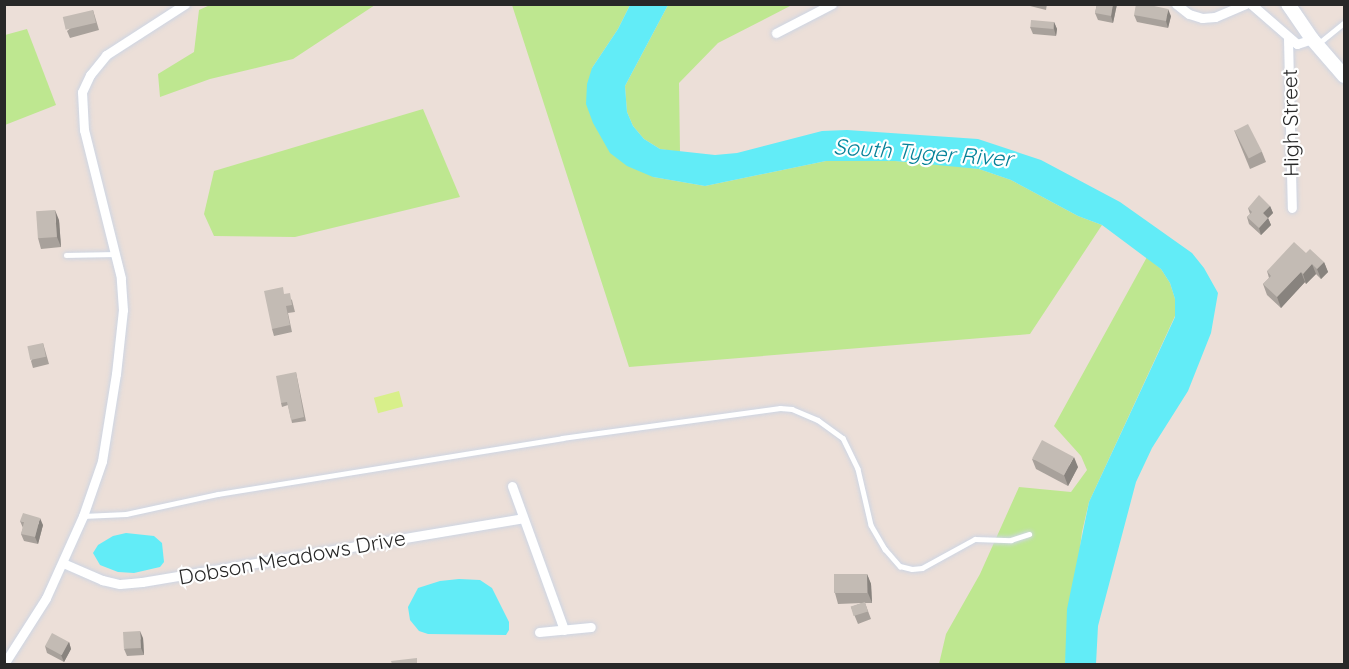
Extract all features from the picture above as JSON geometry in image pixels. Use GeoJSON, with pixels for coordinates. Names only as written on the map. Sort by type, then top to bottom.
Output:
{"type":"FeatureCollection","features":[{"type":"Feature","properties":{"kind":"main road"},"geometry":{"type":"LineString","coordinates":[[1288,4],[1314,41],[1344,76]]}},
{"type":"Feature","properties":{"kind":"street"},"geometry":{"type":"LineString","coordinates":[[776,33],[832,4]]}},
{"type":"Feature","properties":{"kind":"street"},"geometry":{"type":"LineString","coordinates":[[1176,4],[1189,14],[1202,18],[1221,15],[1245,4]]}},
{"type":"Feature","properties":{"kind":"street"},"geometry":{"type":"LineString","coordinates":[[1251,4],[1288,38],[1300,45],[1314,41]]}},
{"type":"Feature","properties":{"kind":"street"},"geometry":{"type":"LineString","coordinates":[[4,664],[46,598],[83,516],[102,461],[117,363],[123,310],[117,254],[84,130],[82,92],[90,75],[106,55],[184,5]]}},
{"type":"Feature","properties":{"kind":"street","name":"High Street"},"geometry":{"type":"LineString","coordinates":[[1288,38],[1292,208]]}},
{"type":"Feature","properties":{"kind":"street"},"geometry":{"type":"LineString","coordinates":[[512,486],[564,630]]}},
{"type":"Feature","properties":{"kind":"street","name":"Dobson Meadows Drive"},"geometry":{"type":"LineString","coordinates":[[63,563],[102,580],[120,584],[142,582],[523,518]]}},
{"type":"Feature","properties":{"kind":"street"},"geometry":{"type":"LineString","coordinates":[[539,632],[591,627]]}},
{"type":"Feature","properties":{"kind":"lane"},"geometry":{"type":"LineString","coordinates":[[1314,41],[1344,22]]}},
{"type":"Feature","properties":{"kind":"lane"},"geometry":{"type":"LineString","coordinates":[[66,255],[117,254]]}},
{"type":"Feature","properties":{"kind":"lane"},"geometry":{"type":"LineString","coordinates":[[83,516],[126,514],[218,494],[562,438],[780,408],[792,409],[818,420],[843,438],[858,469],[871,525],[885,549],[900,566],[912,569],[922,568],[975,539],[1011,540],[1029,534]]}},
{"type":"Feature","properties":{"kind":"green space"},"geometry":{"type":"Polygon","coordinates":[[[210,5],[375,5],[293,59],[210,79],[160,97],[158,74],[194,52],[199,10],[210,5]]]}},
{"type":"Feature","properties":{"kind":"green space"},"geometry":{"type":"Polygon","coordinates":[[[512,5],[630,5],[618,29],[592,68],[653,177],[705,186],[826,161],[895,161],[956,166],[979,169],[1011,180],[1078,216],[1102,225],[1030,334],[629,367],[512,5]]]}},
{"type":"Feature","properties":{"kind":"green space"},"geometry":{"type":"Polygon","coordinates":[[[668,5],[792,5],[718,43],[679,83],[680,152],[660,149],[644,139],[633,126],[627,112],[625,86],[668,5]]]}},
{"type":"Feature","properties":{"kind":"green space"},"geometry":{"type":"Polygon","coordinates":[[[27,29],[56,105],[5,125],[5,35],[27,29]]]}},
{"type":"Feature","properties":{"kind":"green space"},"geometry":{"type":"Polygon","coordinates":[[[423,109],[460,197],[295,237],[214,236],[204,214],[214,171],[423,109]]]}},
{"type":"Feature","properties":{"kind":"green space"},"geometry":{"type":"Polygon","coordinates":[[[1147,257],[1161,269],[1170,283],[1175,299],[1175,316],[1089,502],[1082,532],[1065,664],[939,664],[946,634],[980,574],[1019,487],[1071,492],[1087,470],[1081,456],[1054,426],[1147,257]]]}},
{"type":"Feature","properties":{"kind":"green space"},"geometry":{"type":"Polygon","coordinates":[[[399,391],[403,406],[378,413],[374,398],[399,391]]]}},
{"type":"Feature","properties":{"kind":"water","name":"South Tyger River"},"geometry":{"type":"Polygon","coordinates":[[[630,5],[668,5],[625,86],[627,112],[633,126],[644,139],[660,149],[715,155],[737,153],[822,131],[847,130],[978,139],[1041,160],[1120,202],[1192,253],[1204,268],[1218,293],[1211,333],[1188,391],[1152,448],[1136,482],[1098,626],[1096,664],[1065,664],[1067,609],[1089,502],[1175,317],[1175,299],[1170,283],[1161,269],[1102,225],[1078,216],[1011,180],[979,169],[895,161],[826,161],[705,186],[653,177],[627,166],[610,153],[593,123],[586,104],[587,84],[592,68],[618,29],[630,5]]]}},
{"type":"Feature","properties":{"kind":"water"},"geometry":{"type":"Polygon","coordinates":[[[126,533],[154,536],[162,543],[164,562],[160,567],[134,573],[118,572],[100,565],[93,553],[98,545],[113,536],[126,533]]]}},
{"type":"Feature","properties":{"kind":"water"},"geometry":{"type":"Polygon","coordinates":[[[480,580],[492,588],[509,622],[506,635],[428,634],[419,631],[410,620],[408,607],[418,588],[440,581],[480,580]]]}},
{"type":"Feature","properties":{"kind":"building"},"geometry":{"type":"Polygon","coordinates":[[[1097,4],[1113,4],[1111,16],[1095,13],[1097,4]]]}},
{"type":"Feature","properties":{"kind":"building"},"geometry":{"type":"Polygon","coordinates":[[[1136,4],[1168,9],[1166,21],[1134,15],[1136,4]]]}},
{"type":"Feature","properties":{"kind":"building"},"geometry":{"type":"Polygon","coordinates":[[[93,10],[96,23],[66,30],[63,17],[93,10]]]}},
{"type":"Feature","properties":{"kind":"building"},"geometry":{"type":"Polygon","coordinates":[[[1031,20],[1054,22],[1053,29],[1030,27],[1031,20]]]}},
{"type":"Feature","properties":{"kind":"building"},"geometry":{"type":"Polygon","coordinates":[[[1248,124],[1262,152],[1249,158],[1235,131],[1248,124]]]}},
{"type":"Feature","properties":{"kind":"building"},"geometry":{"type":"Polygon","coordinates":[[[1259,195],[1270,206],[1263,213],[1268,218],[1259,228],[1247,217],[1252,212],[1248,208],[1259,195]]]}},
{"type":"Feature","properties":{"kind":"building"},"geometry":{"type":"Polygon","coordinates":[[[55,210],[57,237],[38,238],[36,211],[55,210]]]}},
{"type":"Feature","properties":{"kind":"building"},"geometry":{"type":"Polygon","coordinates":[[[1294,242],[1306,253],[1310,249],[1324,262],[1317,269],[1312,264],[1303,274],[1301,272],[1277,297],[1263,284],[1271,276],[1267,271],[1294,242]]]}},
{"type":"Feature","properties":{"kind":"building"},"geometry":{"type":"Polygon","coordinates":[[[283,287],[284,294],[290,293],[292,305],[286,306],[290,325],[272,329],[264,291],[283,287]]]}},
{"type":"Feature","properties":{"kind":"building"},"geometry":{"type":"Polygon","coordinates":[[[43,343],[46,357],[30,360],[27,346],[43,343]]]}},
{"type":"Feature","properties":{"kind":"building"},"geometry":{"type":"Polygon","coordinates":[[[296,372],[304,417],[291,420],[287,402],[281,403],[276,376],[296,372]]]}},
{"type":"Feature","properties":{"kind":"building"},"geometry":{"type":"Polygon","coordinates":[[[1042,440],[1074,457],[1064,475],[1032,459],[1042,440]]]}},
{"type":"Feature","properties":{"kind":"building"},"geometry":{"type":"Polygon","coordinates":[[[23,513],[40,518],[35,537],[21,534],[24,522],[20,521],[23,513]]]}},
{"type":"Feature","properties":{"kind":"building"},"geometry":{"type":"Polygon","coordinates":[[[834,574],[867,574],[867,593],[834,593],[834,574]]]}},
{"type":"Feature","properties":{"kind":"building"},"geometry":{"type":"Polygon","coordinates":[[[865,602],[868,612],[854,616],[851,606],[865,602]]]}},
{"type":"Feature","properties":{"kind":"building"},"geometry":{"type":"Polygon","coordinates":[[[140,631],[141,648],[124,649],[123,632],[140,631]]]}},
{"type":"Feature","properties":{"kind":"building"},"geometry":{"type":"Polygon","coordinates":[[[52,633],[69,642],[62,655],[45,646],[52,633]]]}},
{"type":"Feature","properties":{"kind":"building"},"geometry":{"type":"Polygon","coordinates":[[[417,658],[417,664],[392,664],[391,661],[417,658]]]}}]}
